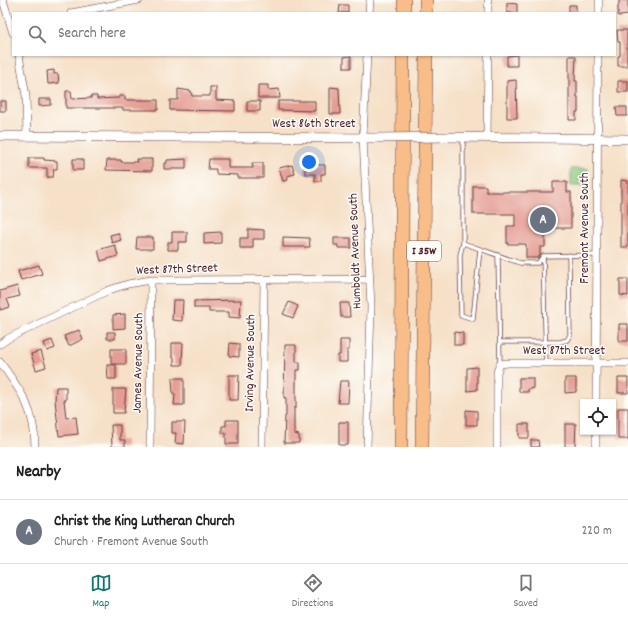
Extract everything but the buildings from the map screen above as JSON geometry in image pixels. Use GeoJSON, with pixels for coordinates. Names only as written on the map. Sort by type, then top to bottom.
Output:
{"type":"FeatureCollection","features":[{"type":"Feature","properties":{"kind":"highway"},"geometry":{"type":"LineString","coordinates":[[404,0],[404,12]]}},
{"type":"Feature","properties":{"kind":"highway"},"geometry":{"type":"LineString","coordinates":[[426,0],[426,12]]}},
{"type":"Feature","properties":{"kind":"highway","name":"I 35W"},"geometry":{"type":"LineString","coordinates":[[401,447],[404,56]]}},
{"type":"Feature","properties":{"kind":"highway","name":"I 35W"},"geometry":{"type":"LineString","coordinates":[[422,447],[426,56]]}},
{"type":"Feature","properties":{"kind":"street"},"geometry":{"type":"LineString","coordinates":[[3,0],[12,24]]}},
{"type":"Feature","properties":{"kind":"street"},"geometry":{"type":"LineString","coordinates":[[76,12],[139,0]]}},
{"type":"Feature","properties":{"kind":"street"},"geometry":{"type":"LineString","coordinates":[[369,12],[370,0]]}},
{"type":"Feature","properties":{"kind":"street"},"geometry":{"type":"LineString","coordinates":[[488,0],[488,12]]}},
{"type":"Feature","properties":{"kind":"street"},"geometry":{"type":"LineString","coordinates":[[598,12],[599,0]]}},
{"type":"Feature","properties":{"kind":"street"},"geometry":{"type":"LineString","coordinates":[[19,56],[26,96],[27,137]]}},
{"type":"Feature","properties":{"kind":"street","name":"Humboldt Avenue South"},"geometry":{"type":"LineString","coordinates":[[367,56],[363,138],[371,307],[368,447]]}},
{"type":"Feature","properties":{"kind":"street"},"geometry":{"type":"LineString","coordinates":[[487,138],[488,56]]}},
{"type":"Feature","properties":{"kind":"street","name":"Fremont Avenue South"},"geometry":{"type":"LineString","coordinates":[[596,399],[598,56]]}},
{"type":"Feature","properties":{"kind":"street","name":"West 86th Street"},"geometry":{"type":"LineString","coordinates":[[0,136],[628,138]]}},
{"type":"Feature","properties":{"kind":"street","name":"West 87th Street"},"geometry":{"type":"LineString","coordinates":[[0,344],[9,338],[109,290],[128,284],[151,280],[369,278]]}},
{"type":"Feature","properties":{"kind":"street","name":"James Avenue South"},"geometry":{"type":"LineString","coordinates":[[150,447],[151,280]]}},
{"type":"Feature","properties":{"kind":"street","name":"Irving Avenue South"},"geometry":{"type":"LineString","coordinates":[[262,447],[264,280]]}},
{"type":"Feature","properties":{"kind":"street"},"geometry":{"type":"LineString","coordinates":[[0,362],[27,402],[35,434],[35,447]]}},
{"type":"Feature","properties":{"kind":"street","name":"West 87th Street"},"geometry":{"type":"LineString","coordinates":[[500,364],[508,362],[628,363]]}},
{"type":"Feature","properties":{"kind":"street"},"geometry":{"type":"LineString","coordinates":[[497,447],[497,372],[500,364]]}},
{"type":"Feature","properties":{"kind":"street"},"geometry":{"type":"LineString","coordinates":[[596,435],[596,447]]}},
{"type":"Feature","properties":{"kind":"lane"},"geometry":{"type":"LineString","coordinates":[[463,138],[463,243],[460,255],[460,315],[473,319],[480,249]]}},
{"type":"Feature","properties":{"kind":"lane"},"geometry":{"type":"LineString","coordinates":[[463,243],[520,263],[538,263],[543,256]]}},
{"type":"Feature","properties":{"kind":"lane"},"geometry":{"type":"LineString","coordinates":[[498,255],[500,364]]}},
{"type":"Feature","properties":{"kind":"lane"},"geometry":{"type":"LineString","coordinates":[[500,342],[560,342],[567,340],[570,335],[569,255]]}},
{"type":"Feature","properties":{"kind":"lane"},"geometry":{"type":"LineString","coordinates":[[543,256],[597,255]]}},
{"type":"Feature","properties":{"kind":"lane"},"geometry":{"type":"LineString","coordinates":[[543,256],[546,362]]}},
{"type":"Feature","properties":{"kind":"green space"},"geometry":{"type":"Polygon","coordinates":[[[571,169],[588,169],[588,186],[571,186],[571,169]]]}},
{"type":"Feature","properties":{"kind":"place","name":"Christ the King Lutheran Church"},"geometry":{"type":"Point","coordinates":[543,220]}}]}
